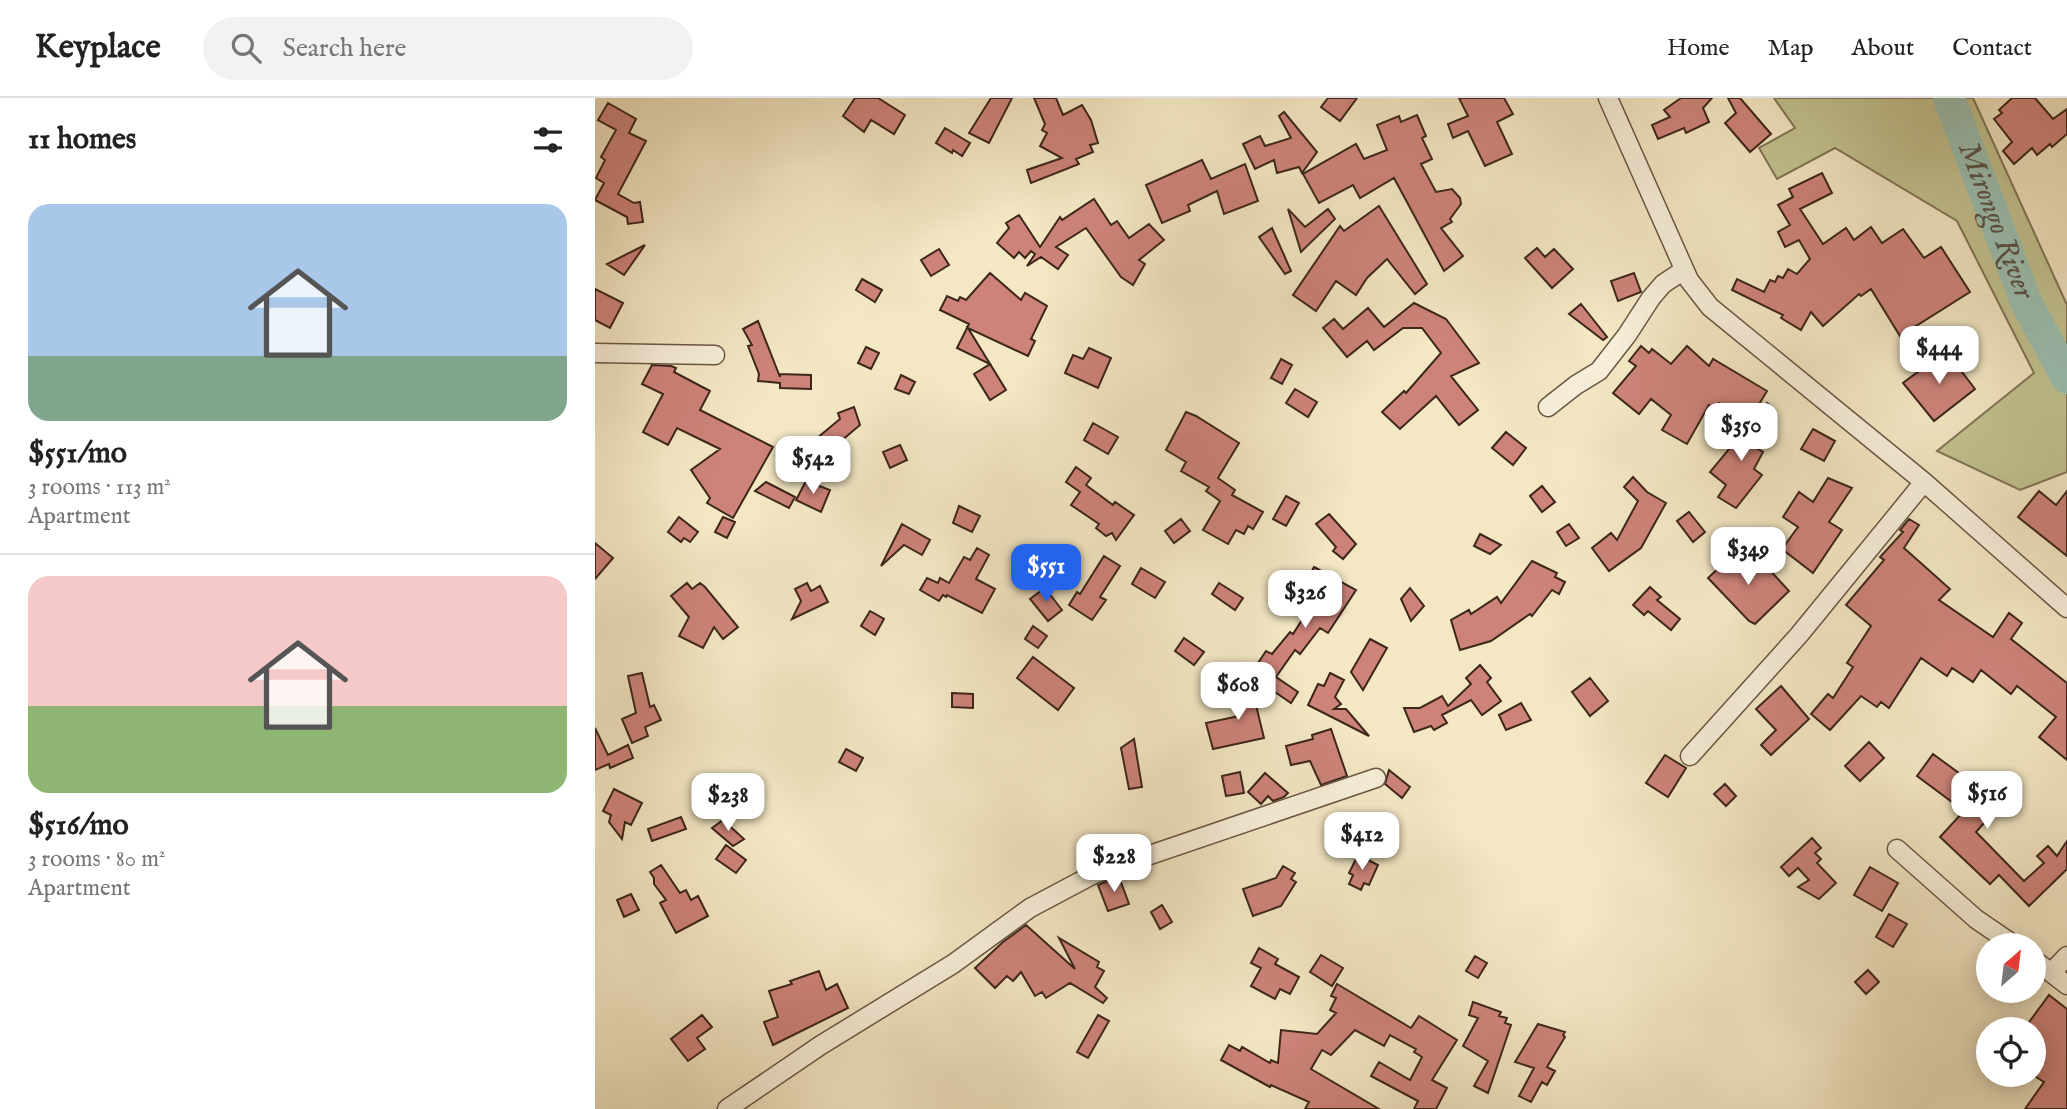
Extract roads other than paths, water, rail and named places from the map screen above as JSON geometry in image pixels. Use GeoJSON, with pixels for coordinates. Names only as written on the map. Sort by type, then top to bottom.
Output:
{"type":"FeatureCollection","features":[{"type":"Feature","properties":{"kind":"street"},"geometry":{"type":"LineString","coordinates":[[1608,98],[1684,270],[1710,307],[1924,482],[2067,608]]}},
{"type":"Feature","properties":{"kind":"street"},"geometry":{"type":"LineString","coordinates":[[1548,407],[1599,371],[1651,298],[1663,285],[1684,270]]}},
{"type":"Feature","properties":{"kind":"street"},"geometry":{"type":"LineString","coordinates":[[595,354],[715,355]]}},
{"type":"Feature","properties":{"kind":"street"},"geometry":{"type":"LineString","coordinates":[[1689,756],[1799,635],[1924,482]]}},
{"type":"Feature","properties":{"kind":"street"},"geometry":{"type":"LineString","coordinates":[[727,1109],[821,1045],[953,964],[1030,908],[1094,873],[1376,778]]}},
{"type":"Feature","properties":{"kind":"street"},"geometry":{"type":"LineString","coordinates":[[1897,849],[1976,919],[1996,933]]}},
{"type":"Feature","properties":{"kind":"street"},"geometry":{"type":"LineString","coordinates":[[2052,972],[2067,956]]}},
{"type":"Feature","properties":{"kind":"street"},"geometry":{"type":"LineString","coordinates":[[2046,968],[2067,985]]}},
{"type":"Feature","properties":{"kind":"waterway","name":"Mirongo River"},"geometry":{"type":"LineString","coordinates":[[1949,98],[2027,304],[2067,378]]}}]}
